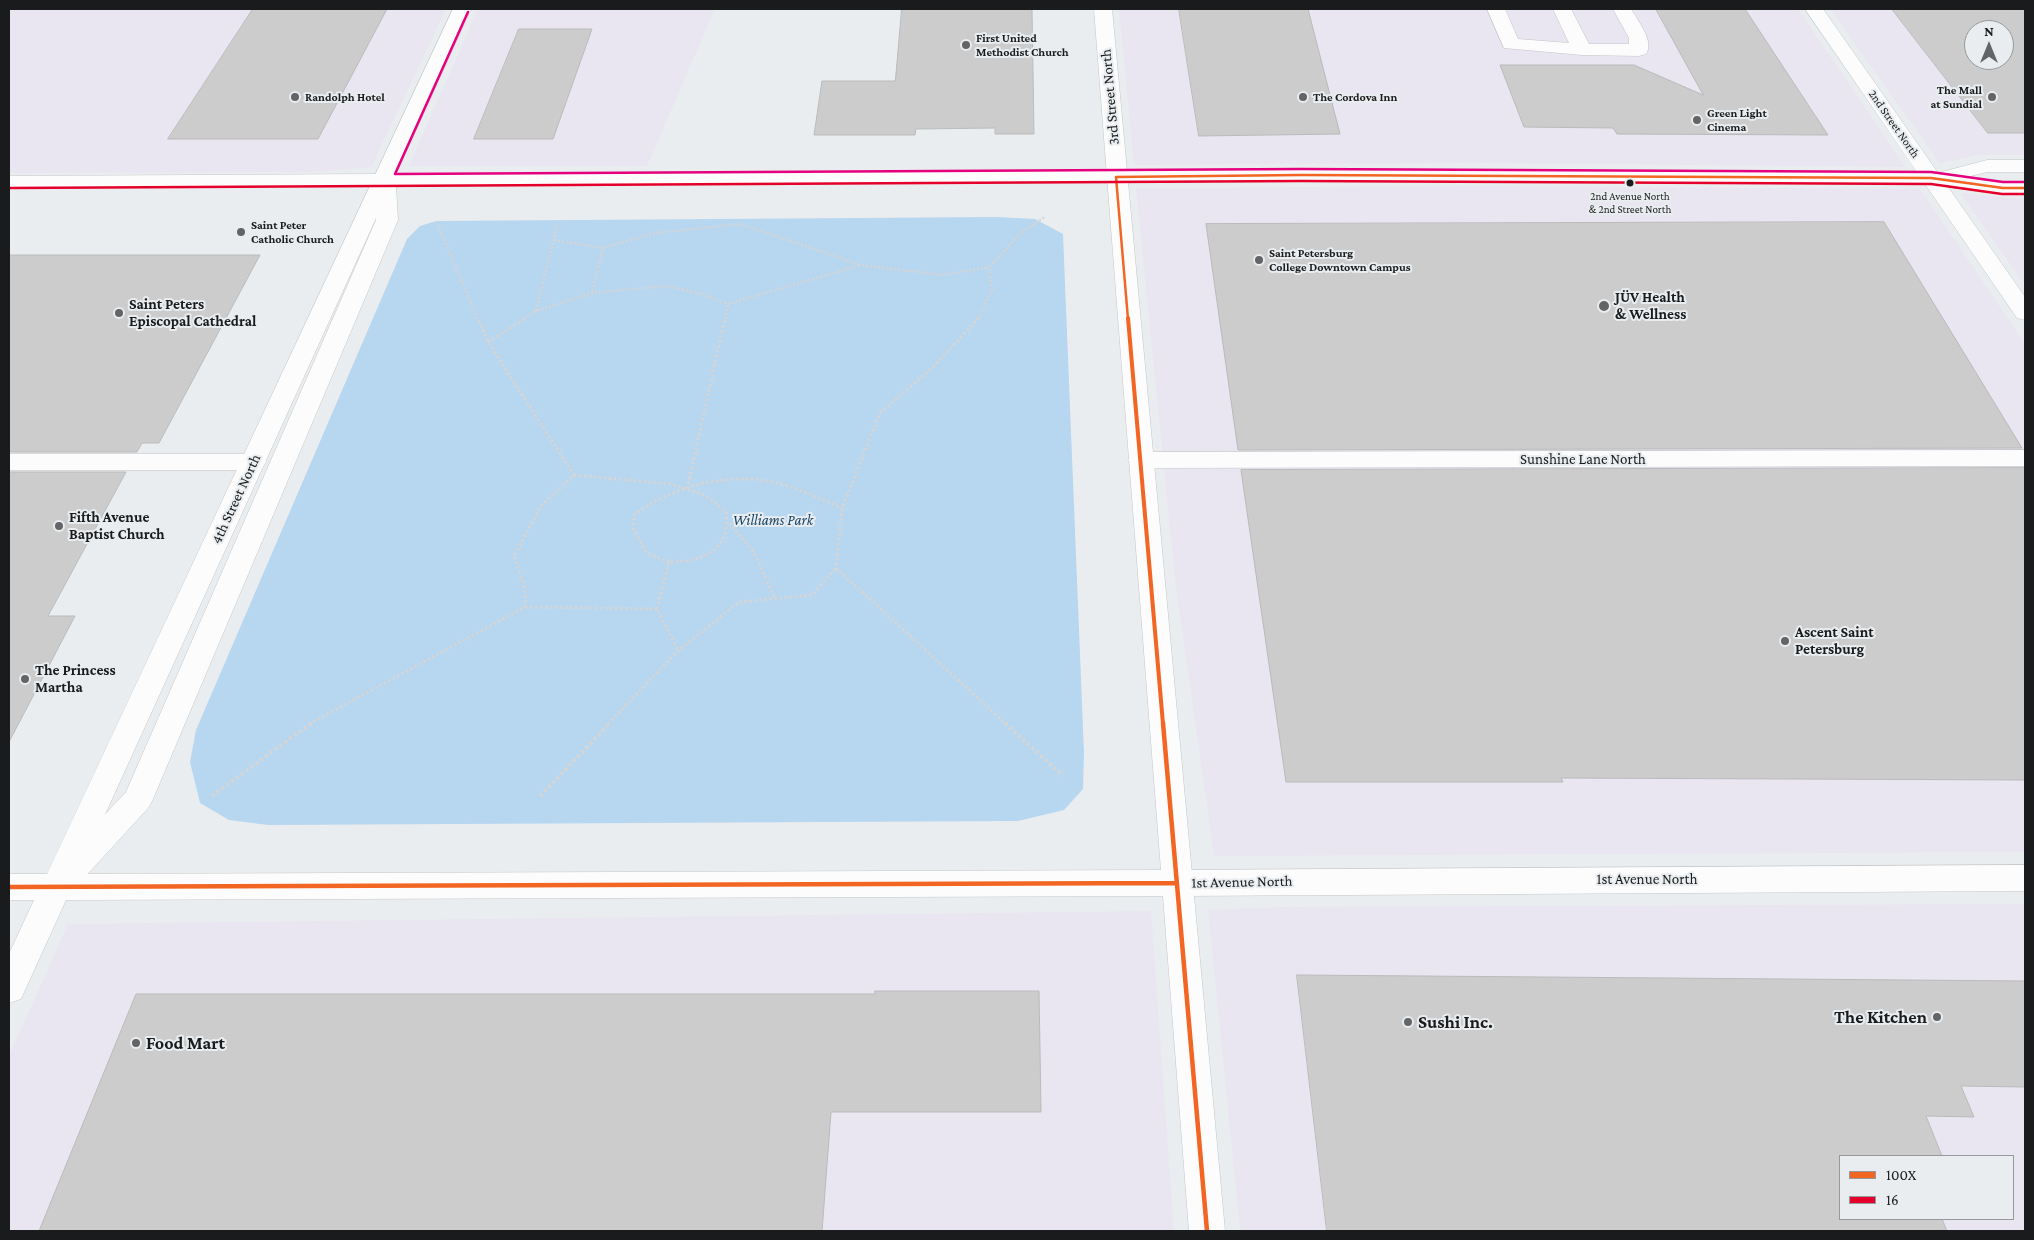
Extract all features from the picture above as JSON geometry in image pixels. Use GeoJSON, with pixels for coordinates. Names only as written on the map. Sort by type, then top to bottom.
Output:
{"type":"FeatureCollection","features":[{"type":"Feature","properties":{"kind":"main road","name":"4th Street North"},"geometry":{"type":"LineString","coordinates":[[9,989],[385,180],[462,9]]}},
{"type":"Feature","properties":{"kind":"main road","name":"3rd Street North"},"geometry":{"type":"LineString","coordinates":[[1103,9],[1207,1231]]}},
{"type":"Feature","properties":{"kind":"main road"},"geometry":{"type":"LineString","coordinates":[[1496,9],[1511,44],[1582,49],[1639,50],[1638,38],[1622,9]]}},
{"type":"Feature","properties":{"kind":"main road"},"geometry":{"type":"LineString","coordinates":[[1562,9],[1582,49]]}},
{"type":"Feature","properties":{"kind":"main road","name":"2nd Street North"},"geometry":{"type":"LineString","coordinates":[[1814,9],[2025,313]]}},
{"type":"Feature","properties":{"kind":"main road"},"geometry":{"type":"LineString","coordinates":[[1931,178],[1987,166],[2025,166]]}},
{"type":"Feature","properties":{"kind":"main road"},"geometry":{"type":"LineString","coordinates":[[9,182],[1301,175],[1931,178],[2003,188],[2025,188]]}},
{"type":"Feature","properties":{"kind":"main road"},"geometry":{"type":"LineString","coordinates":[[57,887],[138,799],[387,220],[385,180]]}},
{"type":"Feature","properties":{"kind":"main road","name":"Sunshine Lane North"},"geometry":{"type":"LineString","coordinates":[[1141,460],[2025,458]]}},
{"type":"Feature","properties":{"kind":"main road"},"geometry":{"type":"LineString","coordinates":[[9,462],[253,462]]}},
{"type":"Feature","properties":{"kind":"main road","name":"1st Avenue North"},"geometry":{"type":"LineString","coordinates":[[9,887],[2025,878]]}},
{"type":"Feature","properties":{"kind":"path"},"geometry":{"type":"LineString","coordinates":[[554,240],[603,248],[654,233],[740,224],[861,265],[944,275],[989,267],[1021,233],[1046,216]]}},
{"type":"Feature","properties":{"kind":"path"},"geometry":{"type":"LineString","coordinates":[[436,222],[488,342],[574,475]]}},
{"type":"Feature","properties":{"kind":"path"},"geometry":{"type":"LineString","coordinates":[[536,311],[558,222]]}},
{"type":"Feature","properties":{"kind":"path"},"geometry":{"type":"LineString","coordinates":[[592,293],[603,248]]}},
{"type":"Feature","properties":{"kind":"path"},"geometry":{"type":"LineString","coordinates":[[488,342],[536,311],[592,293],[666,286],[699,293],[728,304],[861,265]]}},
{"type":"Feature","properties":{"kind":"path"},"geometry":{"type":"LineString","coordinates":[[540,796],[678,651],[739,602],[812,595],[836,568],[842,508],[880,413],[932,368],[977,322],[992,289],[989,267]]}},
{"type":"Feature","properties":{"kind":"path"},"geometry":{"type":"LineString","coordinates":[[687,490],[728,304]]}},
{"type":"Feature","properties":{"kind":"path"},"geometry":{"type":"LineString","coordinates":[[525,607],[525,589],[514,556],[541,506],[574,475],[636,479],[687,490],[703,494],[726,512],[728,523],[723,539],[714,553],[696,561],[669,562],[647,553],[633,528],[634,515],[643,506],[659,498],[687,490],[720,480],[772,482],[842,508]]}},
{"type":"Feature","properties":{"kind":"path"},"geometry":{"type":"LineString","coordinates":[[728,523],[752,551],[775,598]]}},
{"type":"Feature","properties":{"kind":"path"},"geometry":{"type":"LineString","coordinates":[[669,562],[657,608],[678,651]]}},
{"type":"Feature","properties":{"kind":"path"},"geometry":{"type":"LineString","coordinates":[[836,568],[1063,776]]}},
{"type":"Feature","properties":{"kind":"path"},"geometry":{"type":"LineString","coordinates":[[212,796],[312,722],[525,607],[657,608]]}},
{"type":"Feature","properties":{"kind":"shaded area"},"geometry":{"type":"Polygon","coordinates":[[[9,9],[446,9],[371,167],[317,172],[9,173],[9,9]]]}},
{"type":"Feature","properties":{"kind":"shaded area"},"geometry":{"type":"Polygon","coordinates":[[[478,9],[715,9],[647,166],[409,166],[478,9]]]}},
{"type":"Feature","properties":{"kind":"shaded area"},"geometry":{"type":"Polygon","coordinates":[[[1119,9],[1798,9],[1905,167],[1481,163],[1134,165],[1119,9]]]}},
{"type":"Feature","properties":{"kind":"shaded area"},"geometry":{"type":"Polygon","coordinates":[[[1830,9],[2025,9],[2025,155],[1979,155],[1940,163],[1830,9]]]}},
{"type":"Feature","properties":{"kind":"shaded area"},"geometry":{"type":"Polygon","coordinates":[[[1489,186],[1920,189],[2025,344],[2025,852],[1214,856],[1175,580],[1136,188],[1489,186]]]}},
{"type":"Feature","properties":{"kind":"shaded area"},"geometry":{"type":"Polygon","coordinates":[[[1960,193],[2025,199],[2025,285],[1960,193]]]}},
{"type":"Feature","properties":{"kind":"shaded area"},"geometry":{"type":"Polygon","coordinates":[[[2025,904],[2025,1231],[1240,1231],[1208,910],[1284,907],[2025,904]]]}},
{"type":"Feature","properties":{"kind":"shaded area"},"geometry":{"type":"Polygon","coordinates":[[[1151,911],[1174,1231],[9,1231],[9,1056],[68,924],[1151,911]]]}},
{"type":"Feature","properties":{"kind":"green space","name":"Williams Park"},"geometry":{"type":"Polygon","coordinates":[[[996,217],[1035,219],[1063,234],[1084,753],[1083,789],[1064,810],[1018,821],[268,825],[229,820],[200,803],[190,762],[196,730],[407,239],[420,226],[436,221],[996,217]]]}},
{"type":"Feature","properties":{"kind":"building"},"geometry":{"type":"Polygon","coordinates":[[[253,9],[387,9],[318,139],[168,139],[253,9]]]}},
{"type":"Feature","properties":{"kind":"building","name":"First United Methodist Church"},"geometry":{"type":"Polygon","coordinates":[[[902,9],[1032,9],[1034,134],[995,134],[995,128],[916,129],[915,135],[814,135],[822,81],[895,81],[902,9]]]}},
{"type":"Feature","properties":{"kind":"building"},"geometry":{"type":"Polygon","coordinates":[[[1179,9],[1308,9],[1340,134],[1199,136],[1179,9]]]}},
{"type":"Feature","properties":{"kind":"building"},"geometry":{"type":"Polygon","coordinates":[[[1656,9],[1745,9],[1828,135],[1617,134],[1613,128],[1524,127],[1500,65],[1634,65],[1703,95],[1656,9]]]}},
{"type":"Feature","properties":{"kind":"building","name":"The Mall at Sundial"},"geometry":{"type":"Polygon","coordinates":[[[1892,9],[2025,9],[2025,133],[1988,133],[1892,9]]]}},
{"type":"Feature","properties":{"kind":"building"},"geometry":{"type":"Polygon","coordinates":[[[519,29],[592,29],[553,139],[474,139],[519,29]]]}},
{"type":"Feature","properties":{"kind":"building"},"geometry":{"type":"Polygon","coordinates":[[[1884,222],[2022,448],[1238,450],[1206,224],[1884,222]]]}},
{"type":"Feature","properties":{"kind":"building","name":"Saint Peters Episcopal Cathedral"},"geometry":{"type":"Polygon","coordinates":[[[9,255],[260,255],[159,443],[142,443],[137,452],[9,452],[9,255]]]}},
{"type":"Feature","properties":{"kind":"building","name":"Ascent Saint Petersburg"},"geometry":{"type":"Polygon","coordinates":[[[2025,468],[2025,780],[1561,778],[1563,782],[1286,782],[1241,470],[2025,468]]]}},
{"type":"Feature","properties":{"kind":"building"},"geometry":{"type":"Polygon","coordinates":[[[9,472],[126,472],[48,616],[75,616],[9,742],[9,472]]]}},
{"type":"Feature","properties":{"kind":"building"},"geometry":{"type":"Polygon","coordinates":[[[1297,975],[2025,981],[2025,1087],[1961,1086],[1974,1117],[1926,1116],[1942,1155],[1839,1155],[1839,1220],[1942,1220],[1947,1231],[1327,1231],[1297,975]]]}},
{"type":"Feature","properties":{"kind":"building"},"geometry":{"type":"Polygon","coordinates":[[[875,991],[1039,991],[1041,1112],[831,1112],[822,1231],[39,1231],[136,994],[875,994],[875,991]]]}},
{"type":"Feature","properties":{"kind":"transit line"},"geometry":{"type":"LineString","coordinates":[[468,12],[395,174],[1301,169],[1931,172],[2003,182],[2025,182]]}},
{"type":"Feature","properties":{"kind":"transit line","name":"100X"},"geometry":{"type":"LineString","coordinates":[[1207,1231],[1116,177],[1301,175],[1931,178],[2003,188],[2025,188]]}},
{"type":"Feature","properties":{"kind":"transit line","name":"16"},"geometry":{"type":"LineString","coordinates":[[9,188],[1301,181],[1931,184],[2002,194],[2025,194]]}},
{"type":"Feature","properties":{"kind":"transit line","name":"100X"},"geometry":{"type":"LineString","coordinates":[[9,887],[1177,883]]}},
{"type":"Feature","properties":{"kind":"place","name":"First United Methodist Church"},"geometry":{"type":"Point","coordinates":[966,45]}},
{"type":"Feature","properties":{"kind":"place","name":"Randolph Hotel"},"geometry":{"type":"Point","coordinates":[295,97]}},
{"type":"Feature","properties":{"kind":"place","name":"The Cordova Inn"},"geometry":{"type":"Point","coordinates":[1303,97]}},
{"type":"Feature","properties":{"kind":"place","name":"The Mall at Sundial"},"geometry":{"type":"Point","coordinates":[1992,97]}},
{"type":"Feature","properties":{"kind":"place","name":"Green Light Cinema"},"geometry":{"type":"Point","coordinates":[1697,120]}},
{"type":"Feature","properties":{"kind":"place","name":"2nd Avenue North & 2nd Street North"},"geometry":{"type":"Point","coordinates":[1630,183]}},
{"type":"Feature","properties":{"kind":"place","name":"Saint Peter Catholic Church"},"geometry":{"type":"Point","coordinates":[241,232]}},
{"type":"Feature","properties":{"kind":"place","name":"Saint Petersburg College Downtown Campus"},"geometry":{"type":"Point","coordinates":[1259,260]}},
{"type":"Feature","properties":{"kind":"place","name":"JÜV Health & Wellness"},"geometry":{"type":"Point","coordinates":[1604,306]}},
{"type":"Feature","properties":{"kind":"place","name":"Saint Peters Episcopal Cathedral"},"geometry":{"type":"Point","coordinates":[119,313]}},
{"type":"Feature","properties":{"kind":"place","name":"Fifth Avenue Baptist Church"},"geometry":{"type":"Point","coordinates":[59,526]}},
{"type":"Feature","properties":{"kind":"place","name":"Ascent Saint Petersburg"},"geometry":{"type":"Point","coordinates":[1785,641]}},
{"type":"Feature","properties":{"kind":"place","name":"The Princess Martha"},"geometry":{"type":"Point","coordinates":[25,679]}},
{"type":"Feature","properties":{"kind":"place","name":"The Kitchen"},"geometry":{"type":"Point","coordinates":[1937,1017]}},
{"type":"Feature","properties":{"kind":"place","name":"Sushi Inc."},"geometry":{"type":"Point","coordinates":[1408,1022]}},
{"type":"Feature","properties":{"kind":"place","name":"Food Mart"},"geometry":{"type":"Point","coordinates":[136,1043]}}]}
